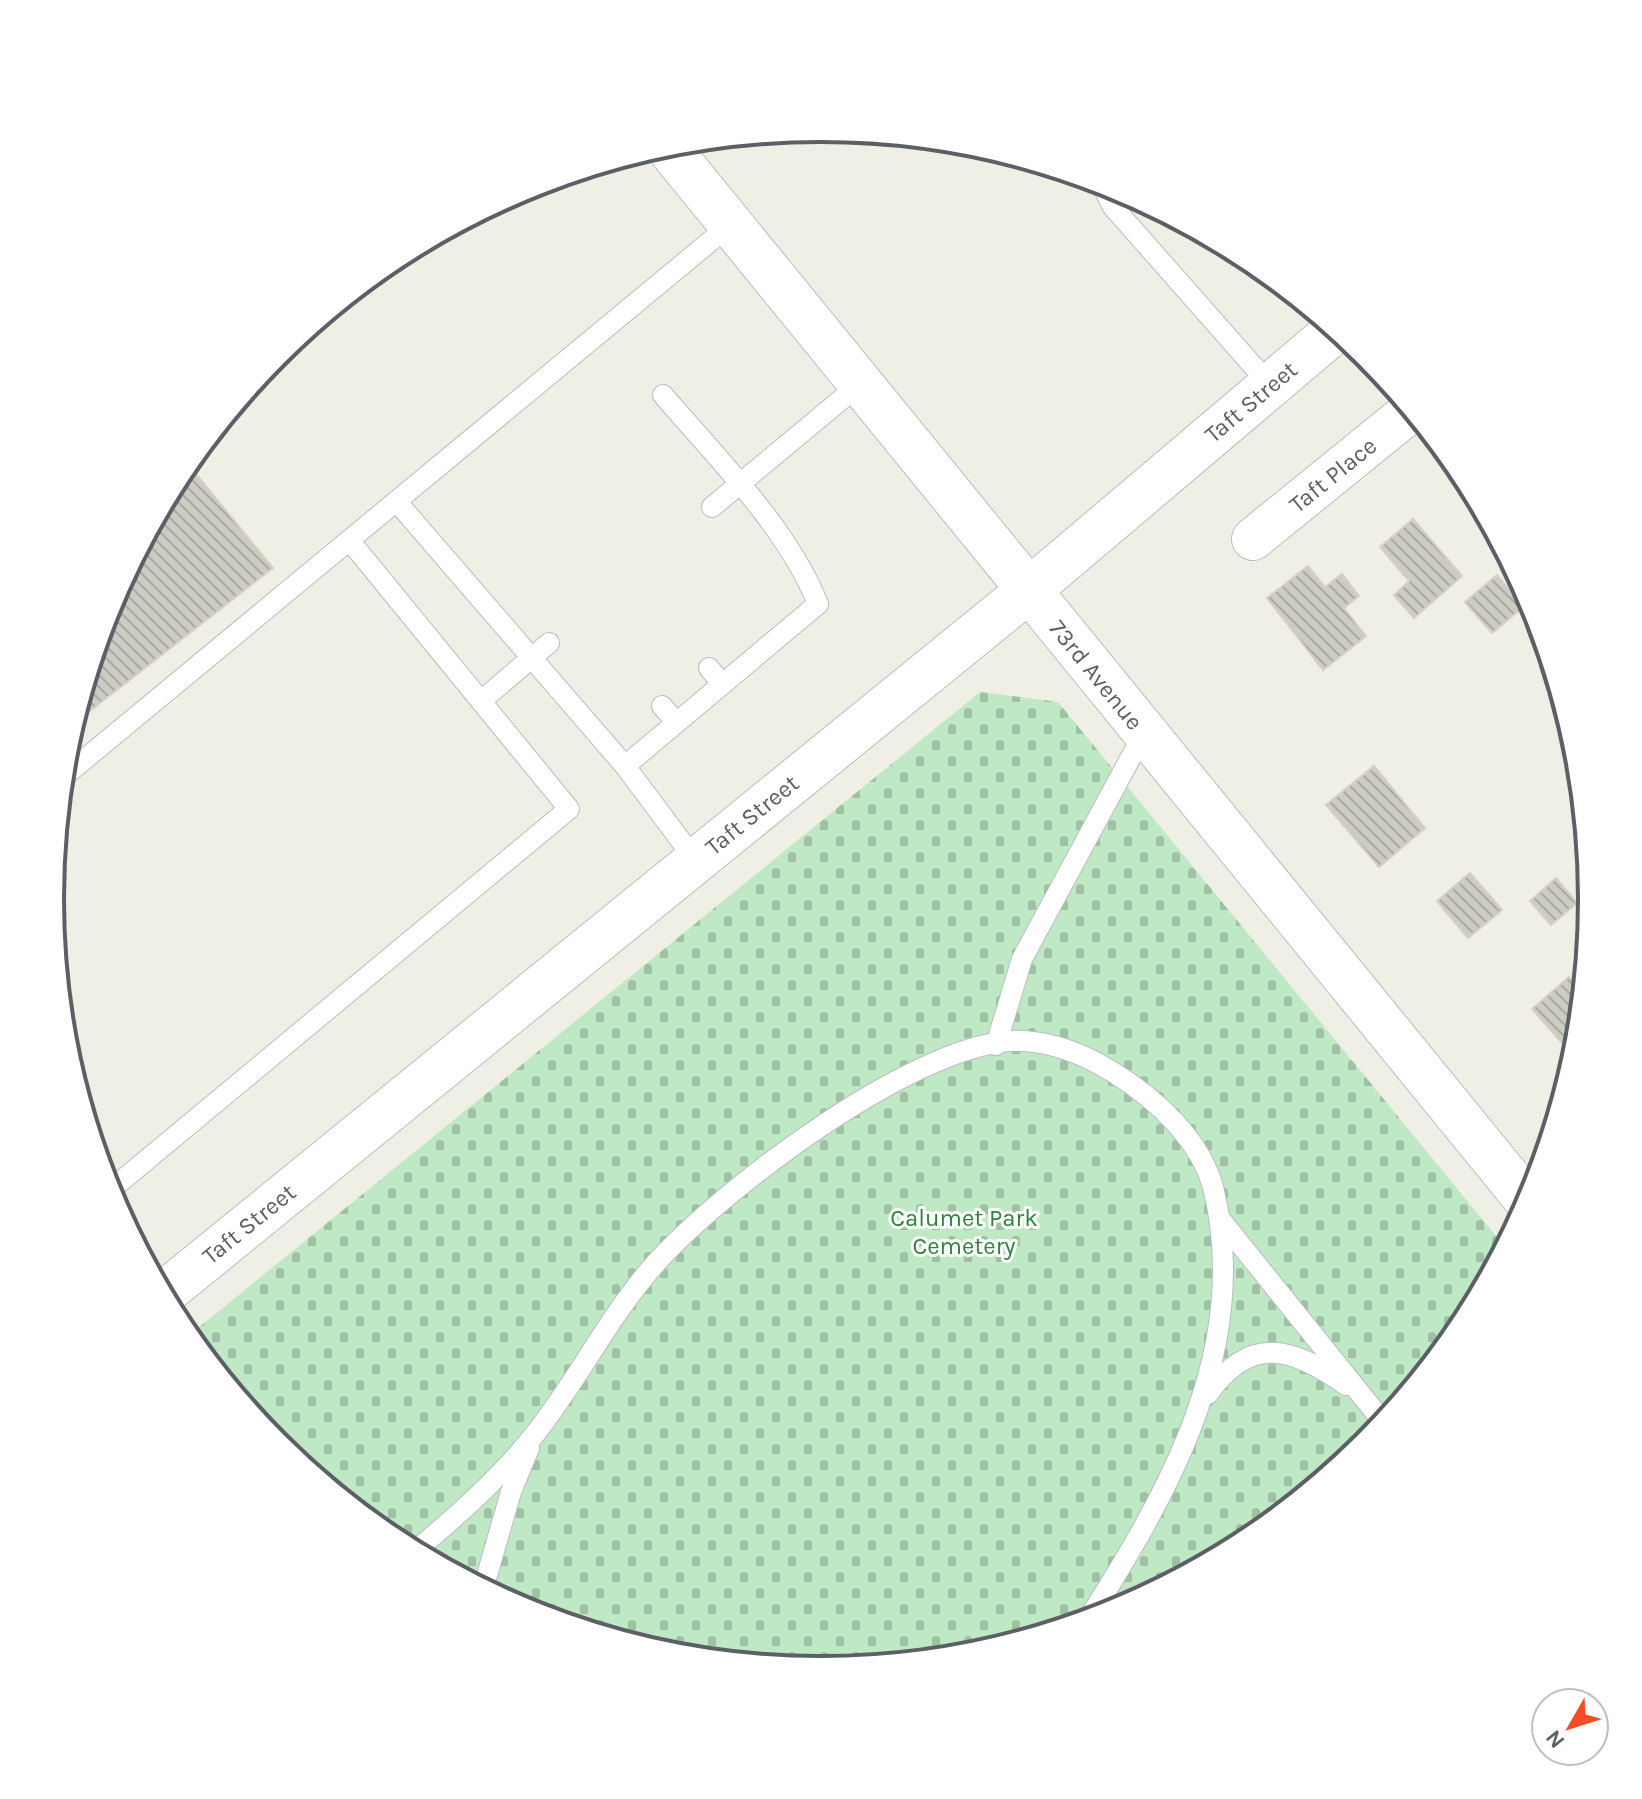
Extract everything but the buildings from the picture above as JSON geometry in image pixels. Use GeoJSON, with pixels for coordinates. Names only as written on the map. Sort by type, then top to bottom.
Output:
{"type":"FeatureCollection","features":[{"type":"Feature","properties":{"kind":"main road","name":"73rd Avenue"},"geometry":{"type":"LineString","coordinates":[[675,157],[1519,1191]]}},
{"type":"Feature","properties":{"kind":"main road","name":"Taft Street"},"geometry":{"type":"LineString","coordinates":[[171,1288],[1028,591],[1328,337]]}},
{"type":"Feature","properties":{"kind":"street","name":"Taft Place"},"geometry":{"type":"LineString","coordinates":[[1253,539],[1404,417]]}},
{"type":"Feature","properties":{"kind":"lane"},"geometry":{"type":"LineString","coordinates":[[1109,199],[1270,385]]}},
{"type":"Feature","properties":{"kind":"lane"},"geometry":{"type":"LineString","coordinates":[[76,766],[730,225]]}},
{"type":"Feature","properties":{"kind":"lane"},"geometry":{"type":"LineString","coordinates":[[712,507],[860,384]]}},
{"type":"Feature","properties":{"kind":"lane"},"geometry":{"type":"LineString","coordinates":[[625,766],[669,714],[759,640],[818,604],[806,575],[739,484],[663,395]]}},
{"type":"Feature","properties":{"kind":"lane"},"geometry":{"type":"LineString","coordinates":[[397,502],[625,766],[696,861]]}},
{"type":"Feature","properties":{"kind":"lane"},"geometry":{"type":"LineString","coordinates":[[119,1182],[569,809],[350,541]]}},
{"type":"Feature","properties":{"kind":"lane"},"geometry":{"type":"LineString","coordinates":[[481,701],[549,643]]}},
{"type":"Feature","properties":{"kind":"lane"},"geometry":{"type":"LineString","coordinates":[[996,1045],[1022,959],[1144,733]]}},
{"type":"Feature","properties":{"kind":"lane"},"geometry":{"type":"LineString","coordinates":[[424,1544],[485,1489],[534,1435],[655,1265],[719,1202],[782,1151],[839,1115],[945,1059],[1021,1041],[1060,1047],[1095,1061],[1128,1081],[1192,1143],[1211,1182],[1220,1219],[1223,1301],[1201,1404],[1178,1463],[1097,1604]]}},
{"type":"Feature","properties":{"kind":"lane"},"geometry":{"type":"LineString","coordinates":[[1220,1219],[1376,1413]]}},
{"type":"Feature","properties":{"kind":"lane"},"geometry":{"type":"LineString","coordinates":[[1201,1404],[1223,1372],[1250,1354],[1269,1350],[1326,1370],[1363,1397]]}},
{"type":"Feature","properties":{"kind":"lane"},"geometry":{"type":"LineString","coordinates":[[486,1578],[511,1492],[534,1435]]}},
{"type":"Feature","properties":{"kind":"green space","name":"Calumet Park Cemetery"},"geometry":{"type":"Polygon","coordinates":[[[980,692],[1058,702],[1498,1238],[1450,1320],[1390,1399],[1320,1469],[1242,1529],[1156,1578],[1064,1616],[969,1642],[871,1655],[771,1655],[673,1642],[578,1616],[486,1578],[400,1529],[322,1469],[252,1399],[198,1328],[980,692]]]}}]}
